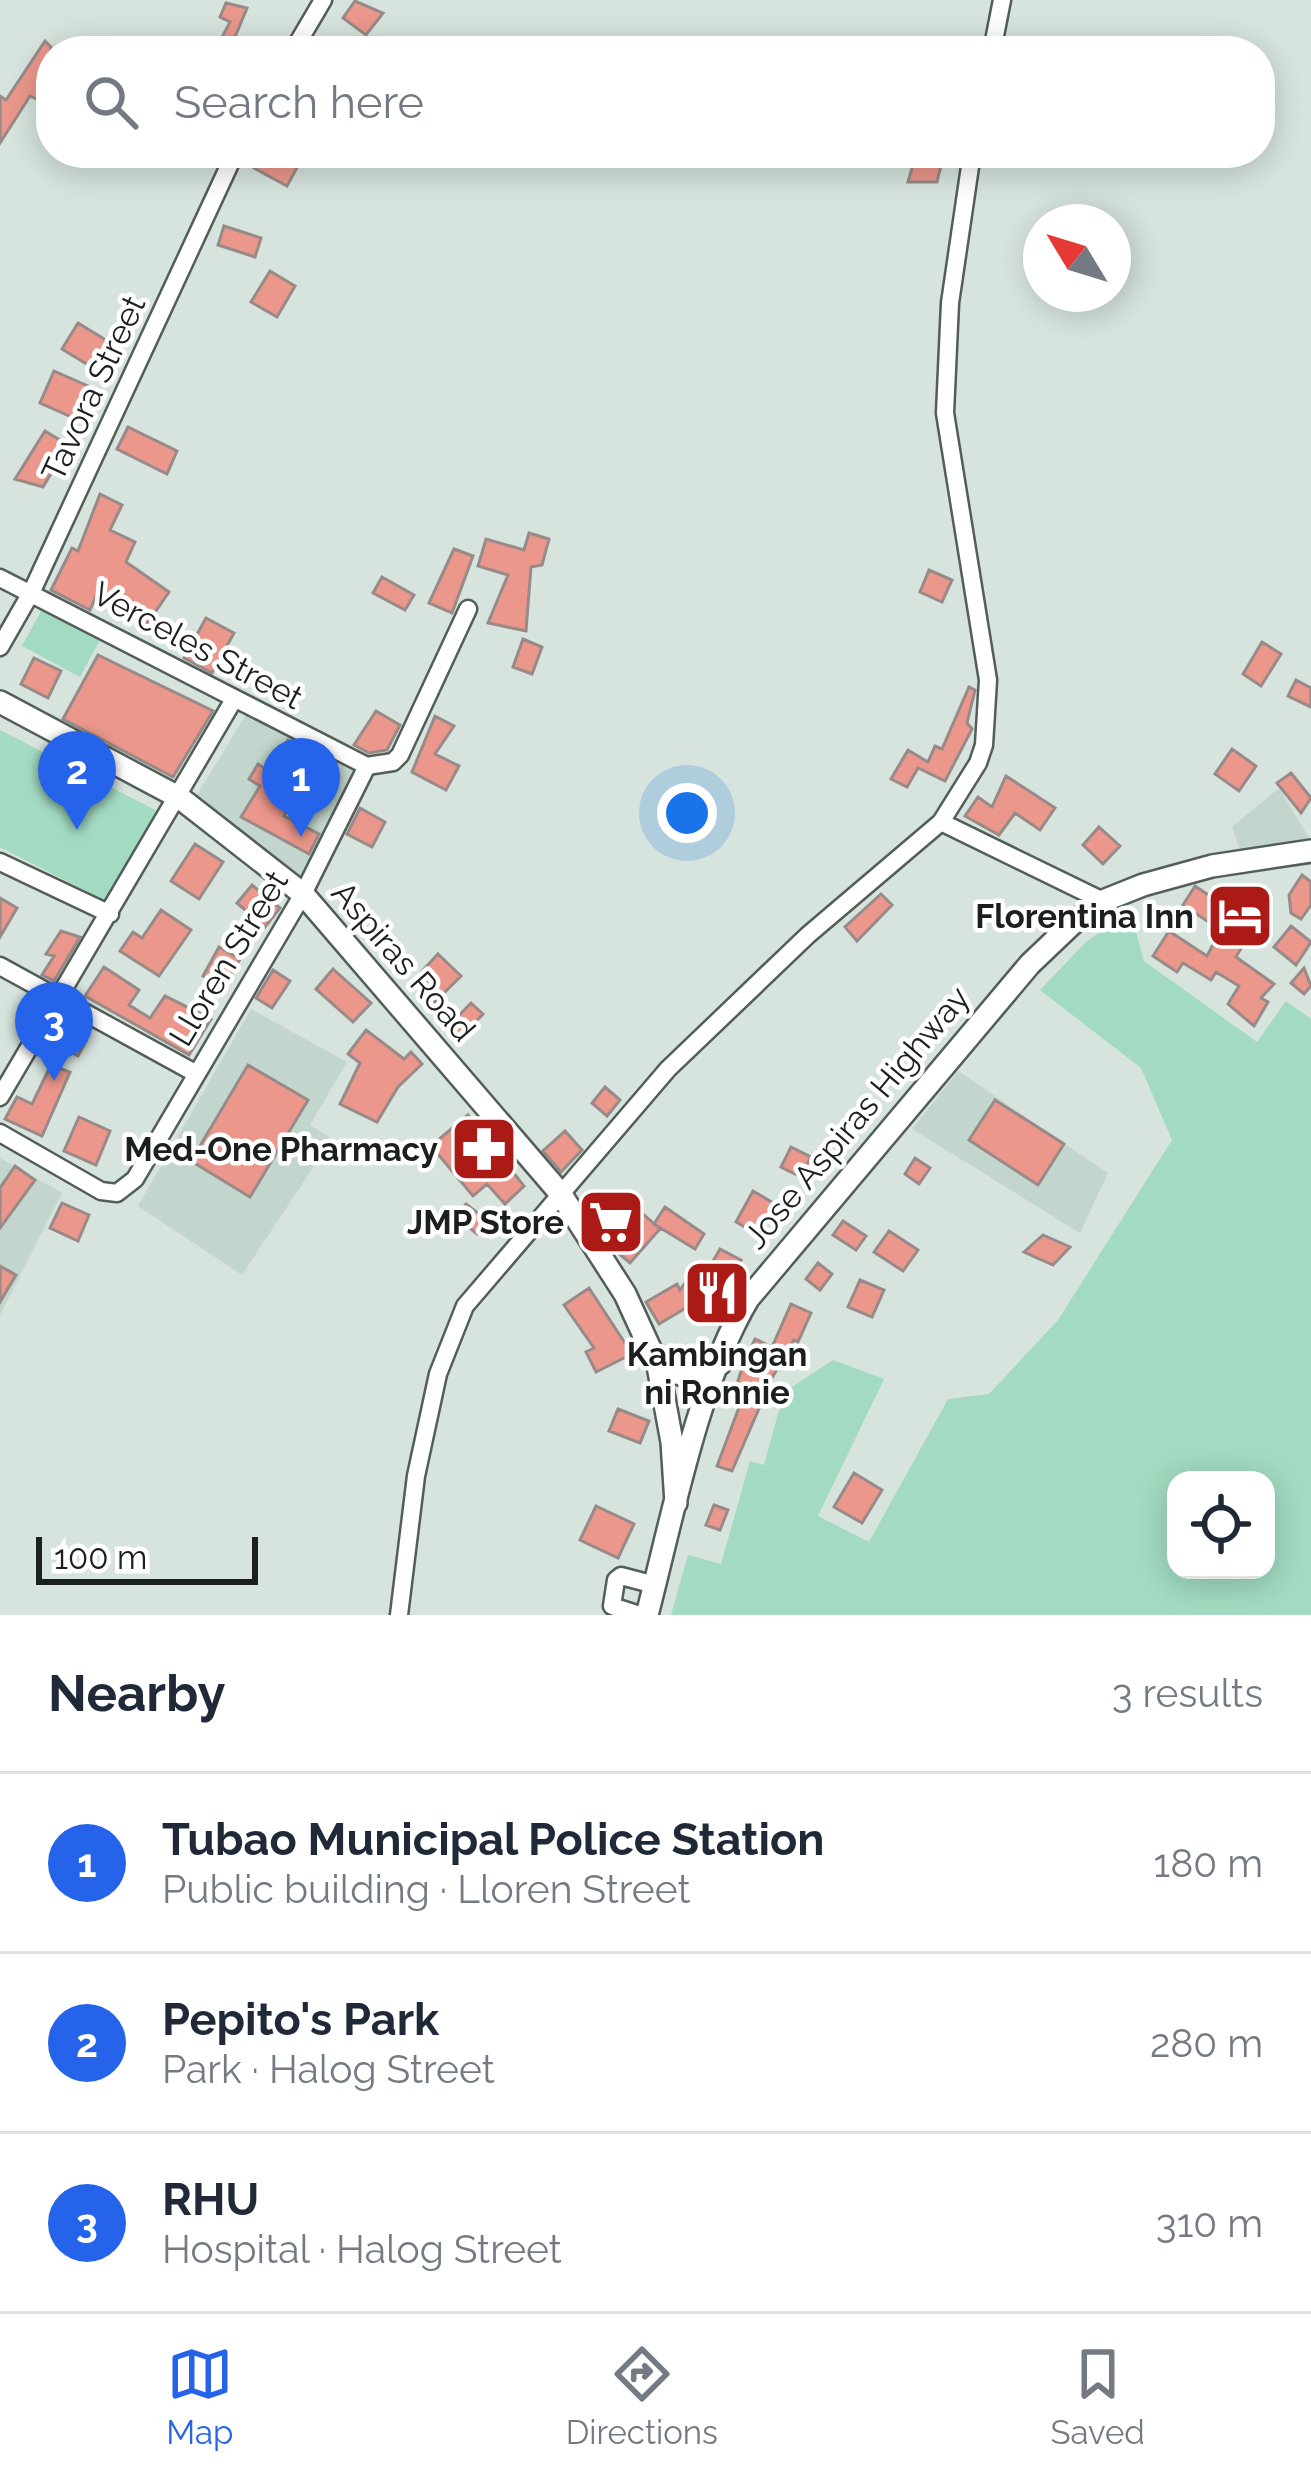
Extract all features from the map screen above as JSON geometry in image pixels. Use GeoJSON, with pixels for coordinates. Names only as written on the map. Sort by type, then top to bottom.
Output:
{"type":"FeatureCollection","features":[{"type":"Feature","properties":{"kind":"main road","name":"Aspiras Road"},"geometry":{"type":"LineString","coordinates":[[0,703],[180,798],[303,894],[560,1192],[625,1294],[658,1366],[672,1442],[676,1503]]}},
{"type":"Feature","properties":{"kind":"main road","name":"Jose Aspiras Highway"},"geometry":{"type":"LineString","coordinates":[[644,1615],[739,1313],[786,1249],[1030,964],[1103,902],[1212,866],[1311,851]]}},
{"type":"Feature","properties":{"kind":"main road"},"geometry":{"type":"LineString","coordinates":[[658,1366],[691,1378],[720,1364]]}},
{"type":"Feature","properties":{"kind":"street"},"geometry":{"type":"LineString","coordinates":[[302,36],[322,0]]}},
{"type":"Feature","properties":{"kind":"street"},"geometry":{"type":"LineString","coordinates":[[995,36],[1002,0]]}},
{"type":"Feature","properties":{"kind":"street","name":"Tavora Street"},"geometry":{"type":"LineString","coordinates":[[0,647],[32,591],[228,168]]}},
{"type":"Feature","properties":{"kind":"street"},"geometry":{"type":"LineString","coordinates":[[399,1615],[416,1476],[449,1335],[482,1283],[701,1036],[808,935],[941,823],[978,763],[987,720],[988,680],[945,412],[950,303],[971,168]]}},
{"type":"Feature","properties":{"kind":"street","name":"Verceles Street"},"geometry":{"type":"LineString","coordinates":[[0,578],[368,766]]}},
{"type":"Feature","properties":{"kind":"street"},"geometry":{"type":"LineString","coordinates":[[368,766],[393,762],[400,755],[468,609]]}},
{"type":"Feature","properties":{"kind":"street"},"geometry":{"type":"LineString","coordinates":[[0,1097],[233,701]]}},
{"type":"Feature","properties":{"kind":"street","name":"Lloren Street"},"geometry":{"type":"LineString","coordinates":[[0,1133],[101,1191],[117,1193],[135,1179],[303,894],[368,766]]}},
{"type":"Feature","properties":{"kind":"street"},"geometry":{"type":"LineString","coordinates":[[941,823],[1103,902]]}},
{"type":"Feature","properties":{"kind":"street"},"geometry":{"type":"LineString","coordinates":[[0,862],[110,914]]}},
{"type":"Feature","properties":{"kind":"street"},"geometry":{"type":"LineString","coordinates":[[0,966],[195,1073]]}},
{"type":"Feature","properties":{"kind":"street"},"geometry":{"type":"LineString","coordinates":[[644,1615],[612,1606],[616,1580],[621,1576],[655,1585]]}},
{"type":"Feature","properties":{"kind":"shaded area"},"geometry":{"type":"Polygon","coordinates":[[[247,713],[361,769],[303,878],[197,795],[247,713]]]}},
{"type":"Feature","properties":{"kind":"shaded area"},"geometry":{"type":"Polygon","coordinates":[[[1279,788],[1311,841],[1240,850],[1232,827],[1279,788]]]}},
{"type":"Feature","properties":{"kind":"shaded area"},"geometry":{"type":"Polygon","coordinates":[[[251,1009],[347,1062],[310,1125],[332,1139],[242,1275],[138,1206],[251,1009]]]}},
{"type":"Feature","properties":{"kind":"shaded area"},"geometry":{"type":"Polygon","coordinates":[[[958,1071],[1108,1173],[1080,1233],[912,1129],[958,1071]]]}},
{"type":"Feature","properties":{"kind":"shaded area"},"geometry":{"type":"Polygon","coordinates":[[[0,1158],[62,1193],[0,1315],[0,1158]]]}},
{"type":"Feature","properties":{"kind":"green space"},"geometry":{"type":"Polygon","coordinates":[[[44,606],[101,638],[80,677],[22,646],[44,606]]]}},
{"type":"Feature","properties":{"kind":"green space"},"geometry":{"type":"Polygon","coordinates":[[[0,730],[163,814],[113,905],[0,847],[0,730]]]}},
{"type":"Feature","properties":{"kind":"green space"},"geometry":{"type":"Polygon","coordinates":[[[1130,910],[1144,961],[1257,1042],[1286,1001],[1311,1019],[1311,1615],[671,1615],[688,1555],[721,1564],[750,1461],[764,1465],[784,1392],[833,1360],[884,1379],[818,1516],[869,1542],[948,1399],[989,1394],[1058,1320],[1172,1140],[1141,1068],[1040,990],[1085,943],[1130,910]]]}},
{"type":"Feature","properties":{"kind":"building"},"geometry":{"type":"Polygon","coordinates":[[[355,1],[383,13],[366,35],[343,18],[355,1]]]}},
{"type":"Feature","properties":{"kind":"building"},"geometry":{"type":"Polygon","coordinates":[[[226,3],[247,8],[235,36],[223,36],[230,22],[220,17],[226,3]]]}},
{"type":"Feature","properties":{"kind":"building"},"geometry":{"type":"Polygon","coordinates":[[[36,55],[36,99],[30,96],[0,143],[0,96],[6,100],[36,55]]]}},
{"type":"Feature","properties":{"kind":"building"},"geometry":{"type":"Polygon","coordinates":[[[254,168],[297,168],[287,186],[254,168]]]}},
{"type":"Feature","properties":{"kind":"building"},"geometry":{"type":"Polygon","coordinates":[[[912,168],[940,168],[937,182],[908,182],[912,168]]]}},
{"type":"Feature","properties":{"kind":"building"},"geometry":{"type":"Polygon","coordinates":[[[224,226],[261,238],[255,257],[218,245],[224,226]]]}},
{"type":"Feature","properties":{"kind":"building"},"geometry":{"type":"Polygon","coordinates":[[[270,271],[295,286],[277,317],[251,302],[270,271]]]}},
{"type":"Feature","properties":{"kind":"building"},"geometry":{"type":"Polygon","coordinates":[[[78,323],[114,345],[98,371],[62,349],[78,323]]]}},
{"type":"Feature","properties":{"kind":"building"},"geometry":{"type":"Polygon","coordinates":[[[54,371],[97,390],[83,422],[40,403],[54,371]]]}},
{"type":"Feature","properties":{"kind":"building"},"geometry":{"type":"Polygon","coordinates":[[[128,427],[177,451],[167,474],[117,449],[128,427]]]}},
{"type":"Feature","properties":{"kind":"building"},"geometry":{"type":"Polygon","coordinates":[[[45,431],[68,445],[43,487],[15,479],[45,431]]]}},
{"type":"Feature","properties":{"kind":"building"},"geometry":{"type":"Polygon","coordinates":[[[100,494],[122,505],[110,530],[135,542],[126,562],[169,592],[145,627],[97,594],[90,610],[51,590],[72,548],[78,551],[100,494]]]}},
{"type":"Feature","properties":{"kind":"building"},"geometry":{"type":"Polygon","coordinates":[[[529,533],[549,539],[542,565],[531,567],[526,631],[488,623],[508,575],[478,566],[486,539],[524,550],[529,533]]]}},
{"type":"Feature","properties":{"kind":"building"},"geometry":{"type":"Polygon","coordinates":[[[454,549],[473,556],[452,613],[429,603],[454,549]]]}},
{"type":"Feature","properties":{"kind":"building"},"geometry":{"type":"Polygon","coordinates":[[[929,570],[952,580],[942,602],[920,592],[929,570]]]}},
{"type":"Feature","properties":{"kind":"building"},"geometry":{"type":"Polygon","coordinates":[[[382,577],[414,595],[405,610],[373,593],[382,577]]]}},
{"type":"Feature","properties":{"kind":"building"},"geometry":{"type":"Polygon","coordinates":[[[206,618],[234,633],[212,673],[184,658],[206,618]]]}},
{"type":"Feature","properties":{"kind":"building"},"geometry":{"type":"Polygon","coordinates":[[[523,639],[542,647],[532,674],[513,667],[523,639]]]}},
{"type":"Feature","properties":{"kind":"building"},"geometry":{"type":"Polygon","coordinates":[[[1262,642],[1281,654],[1261,686],[1243,674],[1262,642]]]}},
{"type":"Feature","properties":{"kind":"building"},"geometry":{"type":"Polygon","coordinates":[[[98,655],[213,711],[173,777],[63,719],[98,655]]]}},
{"type":"Feature","properties":{"kind":"building"},"geometry":{"type":"Polygon","coordinates":[[[34,658],[61,671],[48,698],[21,684],[34,658]]]}},
{"type":"Feature","properties":{"kind":"building"},"geometry":{"type":"Polygon","coordinates":[[[1296,680],[1311,688],[1311,707],[1288,696],[1296,680]]]}},
{"type":"Feature","properties":{"kind":"building"},"geometry":{"type":"Polygon","coordinates":[[[969,687],[975,690],[967,723],[972,729],[945,781],[918,768],[907,787],[891,779],[908,750],[928,762],[935,746],[942,749],[969,687]]]}},
{"type":"Feature","properties":{"kind":"building"},"geometry":{"type":"Polygon","coordinates":[[[376,711],[400,725],[387,750],[369,753],[354,745],[376,711]]]}},
{"type":"Feature","properties":{"kind":"building"},"geometry":{"type":"Polygon","coordinates":[[[435,716],[454,726],[435,754],[459,766],[446,790],[412,772],[435,716]]]}},
{"type":"Feature","properties":{"kind":"building"},"geometry":{"type":"Polygon","coordinates":[[[288,740],[321,757],[284,816],[319,834],[309,854],[241,817],[260,786],[249,779],[258,764],[268,771],[288,740]]]}},
{"type":"Feature","properties":{"kind":"building"},"geometry":{"type":"Polygon","coordinates":[[[1232,749],[1256,766],[1239,791],[1215,774],[1232,749]]]}},
{"type":"Feature","properties":{"kind":"building"},"geometry":{"type":"Polygon","coordinates":[[[1291,773],[1311,798],[1301,813],[1277,783],[1291,773]]]}},
{"type":"Feature","properties":{"kind":"building"},"geometry":{"type":"Polygon","coordinates":[[[1006,776],[1055,808],[1040,830],[1015,813],[999,835],[965,816],[978,797],[992,807],[1006,776]]]}},
{"type":"Feature","properties":{"kind":"building"},"geometry":{"type":"Polygon","coordinates":[[[360,808],[385,822],[372,847],[347,834],[360,808]]]}},
{"type":"Feature","properties":{"kind":"building"},"geometry":{"type":"Polygon","coordinates":[[[1099,827],[1120,846],[1103,864],[1083,845],[1099,827]]]}},
{"type":"Feature","properties":{"kind":"building"},"geometry":{"type":"Polygon","coordinates":[[[195,844],[223,862],[199,899],[171,881],[195,844]]]}},
{"type":"Feature","properties":{"kind":"building"},"geometry":{"type":"Polygon","coordinates":[[[1302,875],[1311,882],[1311,905],[1301,919],[1291,913],[1289,895],[1302,875]]]}},
{"type":"Feature","properties":{"kind":"building"},"geometry":{"type":"Polygon","coordinates":[[[252,885],[280,908],[265,927],[237,903],[252,885]]]}},
{"type":"Feature","properties":{"kind":"building"},"geometry":{"type":"Polygon","coordinates":[[[1195,886],[1219,902],[1207,921],[1183,905],[1195,886]]]}},
{"type":"Feature","properties":{"kind":"building"},"geometry":{"type":"Polygon","coordinates":[[[881,894],[892,905],[857,941],[845,927],[881,894]]]}},
{"type":"Feature","properties":{"kind":"building"},"geometry":{"type":"Polygon","coordinates":[[[1256,897],[1266,905],[1236,957],[1274,984],[1261,998],[1268,1002],[1254,1026],[1228,1004],[1239,986],[1216,972],[1211,980],[1183,963],[1177,972],[1153,956],[1169,931],[1207,956],[1225,922],[1237,929],[1256,897]]]}},
{"type":"Feature","properties":{"kind":"building"},"geometry":{"type":"Polygon","coordinates":[[[0,898],[17,908],[0,937],[0,898]]]}},
{"type":"Feature","properties":{"kind":"building"},"geometry":{"type":"Polygon","coordinates":[[[161,910],[191,930],[159,976],[120,951],[133,932],[142,938],[161,910]]]}},
{"type":"Feature","properties":{"kind":"building"},"geometry":{"type":"Polygon","coordinates":[[[1291,926],[1311,942],[1296,965],[1274,947],[1291,926]]]}},
{"type":"Feature","properties":{"kind":"building"},"geometry":{"type":"Polygon","coordinates":[[[61,931],[80,937],[54,981],[42,975],[54,956],[46,954],[61,931]]]}},
{"type":"Feature","properties":{"kind":"building"},"geometry":{"type":"Polygon","coordinates":[[[219,947],[240,959],[224,988],[203,976],[219,947]]]}},
{"type":"Feature","properties":{"kind":"building"},"geometry":{"type":"Polygon","coordinates":[[[438,954],[461,976],[435,1002],[413,981],[438,954]]]}},
{"type":"Feature","properties":{"kind":"building"},"geometry":{"type":"Polygon","coordinates":[[[104,967],[139,990],[129,1005],[150,1018],[165,996],[211,1019],[189,1055],[85,996],[104,967]]]}},
{"type":"Feature","properties":{"kind":"building"},"geometry":{"type":"Polygon","coordinates":[[[1304,968],[1311,986],[1304,994],[1291,983],[1304,968]]]}},
{"type":"Feature","properties":{"kind":"building"},"geometry":{"type":"Polygon","coordinates":[[[333,969],[371,1003],[353,1022],[316,989],[333,969]]]}},
{"type":"Feature","properties":{"kind":"building"},"geometry":{"type":"Polygon","coordinates":[[[273,970],[290,981],[272,1008],[256,998],[273,970]]]}},
{"type":"Feature","properties":{"kind":"building"},"geometry":{"type":"Polygon","coordinates":[[[471,1003],[483,1014],[460,1038],[448,1027],[471,1003]]]}},
{"type":"Feature","properties":{"kind":"building"},"geometry":{"type":"Polygon","coordinates":[[[366,1030],[404,1059],[411,1052],[422,1064],[398,1087],[377,1122],[340,1104],[360,1063],[348,1054],[366,1030]]]}},
{"type":"Feature","properties":{"kind":"building"},"geometry":{"type":"Polygon","coordinates":[[[69,1032],[86,1041],[78,1056],[62,1047],[69,1032]]]}},
{"type":"Feature","properties":{"kind":"building"},"geometry":{"type":"Polygon","coordinates":[[[51,1065],[70,1072],[42,1136],[5,1119],[17,1097],[32,1104],[51,1065]]]}},
{"type":"Feature","properties":{"kind":"building"},"geometry":{"type":"Polygon","coordinates":[[[248,1065],[308,1100],[250,1197],[191,1161],[248,1065]]]}},
{"type":"Feature","properties":{"kind":"building"},"geometry":{"type":"Polygon","coordinates":[[[605,1087],[620,1100],[607,1116],[592,1103],[605,1087]]]}},
{"type":"Feature","properties":{"kind":"building"},"geometry":{"type":"Polygon","coordinates":[[[995,1100],[1064,1144],[1038,1185],[969,1140],[995,1100]]]}},
{"type":"Feature","properties":{"kind":"building"},"geometry":{"type":"Polygon","coordinates":[[[468,1115],[524,1186],[505,1204],[487,1184],[473,1196],[431,1146],[468,1115]]]}},
{"type":"Feature","properties":{"kind":"building"},"geometry":{"type":"Polygon","coordinates":[[[79,1117],[110,1131],[96,1165],[64,1151],[79,1117]]]}},
{"type":"Feature","properties":{"kind":"building"},"geometry":{"type":"Polygon","coordinates":[[[565,1131],[582,1150],[561,1172],[543,1151],[565,1131]]]}},
{"type":"Feature","properties":{"kind":"building"},"geometry":{"type":"Polygon","coordinates":[[[791,1147],[811,1157],[801,1177],[781,1167],[791,1147]]]}},
{"type":"Feature","properties":{"kind":"building"},"geometry":{"type":"Polygon","coordinates":[[[915,1158],[930,1168],[919,1184],[905,1174],[915,1158]]]}},
{"type":"Feature","properties":{"kind":"building"},"geometry":{"type":"Polygon","coordinates":[[[15,1166],[35,1180],[0,1228],[0,1188],[15,1166]]]}},
{"type":"Feature","properties":{"kind":"building"},"geometry":{"type":"Polygon","coordinates":[[[753,1191],[775,1204],[757,1234],[736,1222],[753,1191]]]}},
{"type":"Feature","properties":{"kind":"building"},"geometry":{"type":"Polygon","coordinates":[[[62,1203],[89,1215],[78,1241],[50,1228],[62,1203]]]}},
{"type":"Feature","properties":{"kind":"building"},"geometry":{"type":"Polygon","coordinates":[[[466,1204],[488,1221],[477,1234],[456,1217],[466,1204]]]}},
{"type":"Feature","properties":{"kind":"building"},"geometry":{"type":"Polygon","coordinates":[[[665,1207],[704,1234],[695,1249],[654,1224],[665,1207]]]}},
{"type":"Feature","properties":{"kind":"building"},"geometry":{"type":"Polygon","coordinates":[[[612,1210],[633,1223],[642,1213],[660,1229],[630,1263],[616,1251],[626,1240],[603,1224],[612,1210]]]}},
{"type":"Feature","properties":{"kind":"building"},"geometry":{"type":"Polygon","coordinates":[[[843,1221],[866,1236],[856,1250],[833,1235],[843,1221]]]}},
{"type":"Feature","properties":{"kind":"building"},"geometry":{"type":"Polygon","coordinates":[[[889,1231],[918,1250],[903,1271],[874,1252],[889,1231]]]}},
{"type":"Feature","properties":{"kind":"building"},"geometry":{"type":"Polygon","coordinates":[[[1043,1235],[1070,1247],[1053,1265],[1024,1252],[1043,1235]]]}},
{"type":"Feature","properties":{"kind":"building"},"geometry":{"type":"Polygon","coordinates":[[[720,1249],[741,1260],[713,1307],[701,1299],[659,1324],[646,1302],[677,1284],[680,1290],[696,1268],[705,1275],[720,1249]]]}},
{"type":"Feature","properties":{"kind":"building"},"geometry":{"type":"Polygon","coordinates":[[[818,1263],[832,1274],[820,1290],[806,1279],[818,1263]]]}},
{"type":"Feature","properties":{"kind":"building"},"geometry":{"type":"Polygon","coordinates":[[[0,1266],[16,1275],[0,1302],[0,1266]]]}},
{"type":"Feature","properties":{"kind":"building"},"geometry":{"type":"Polygon","coordinates":[[[860,1280],[884,1290],[872,1317],[848,1307],[860,1280]]]}},
{"type":"Feature","properties":{"kind":"building"},"geometry":{"type":"Polygon","coordinates":[[[589,1288],[632,1354],[596,1372],[586,1352],[594,1348],[564,1305],[589,1288]]]}},
{"type":"Feature","properties":{"kind":"building"},"geometry":{"type":"Polygon","coordinates":[[[791,1304],[811,1313],[798,1342],[794,1340],[773,1376],[732,1471],[717,1466],[744,1394],[735,1390],[744,1362],[755,1339],[772,1347],[791,1304]]]}},
{"type":"Feature","properties":{"kind":"building"},"geometry":{"type":"Polygon","coordinates":[[[618,1409],[649,1421],[640,1443],[609,1431],[618,1409]]]}},
{"type":"Feature","properties":{"kind":"building"},"geometry":{"type":"Polygon","coordinates":[[[854,1473],[882,1490],[862,1523],[834,1507],[854,1473]]]}},
{"type":"Feature","properties":{"kind":"building"},"geometry":{"type":"Polygon","coordinates":[[[714,1505],[728,1510],[720,1530],[706,1525],[714,1505]]]}},
{"type":"Feature","properties":{"kind":"building"},"geometry":{"type":"Polygon","coordinates":[[[596,1506],[634,1524],[618,1558],[580,1540],[596,1506]]]}},
{"type":"Feature","properties":{"kind":"place","name":"Pepito's Park"},"geometry":{"type":"Point","coordinates":[77,830]}},
{"type":"Feature","properties":{"kind":"place","name":"Tubao Municipal Police Station"},"geometry":{"type":"Point","coordinates":[301,837]}},
{"type":"Feature","properties":{"kind":"place","name":"Florentina Inn"},"geometry":{"type":"Point","coordinates":[1240,916]}},
{"type":"Feature","properties":{"kind":"place","name":"RHU"},"geometry":{"type":"Point","coordinates":[54,1081]}},
{"type":"Feature","properties":{"kind":"place","name":"Med-One Pharmacy"},"geometry":{"type":"Point","coordinates":[484,1149]}},
{"type":"Feature","properties":{"kind":"place","name":"JMP Store"},"geometry":{"type":"Point","coordinates":[611,1222]}},
{"type":"Feature","properties":{"kind":"place","name":"Kambingan ni Ronnie"},"geometry":{"type":"Point","coordinates":[717,1293]}}]}
